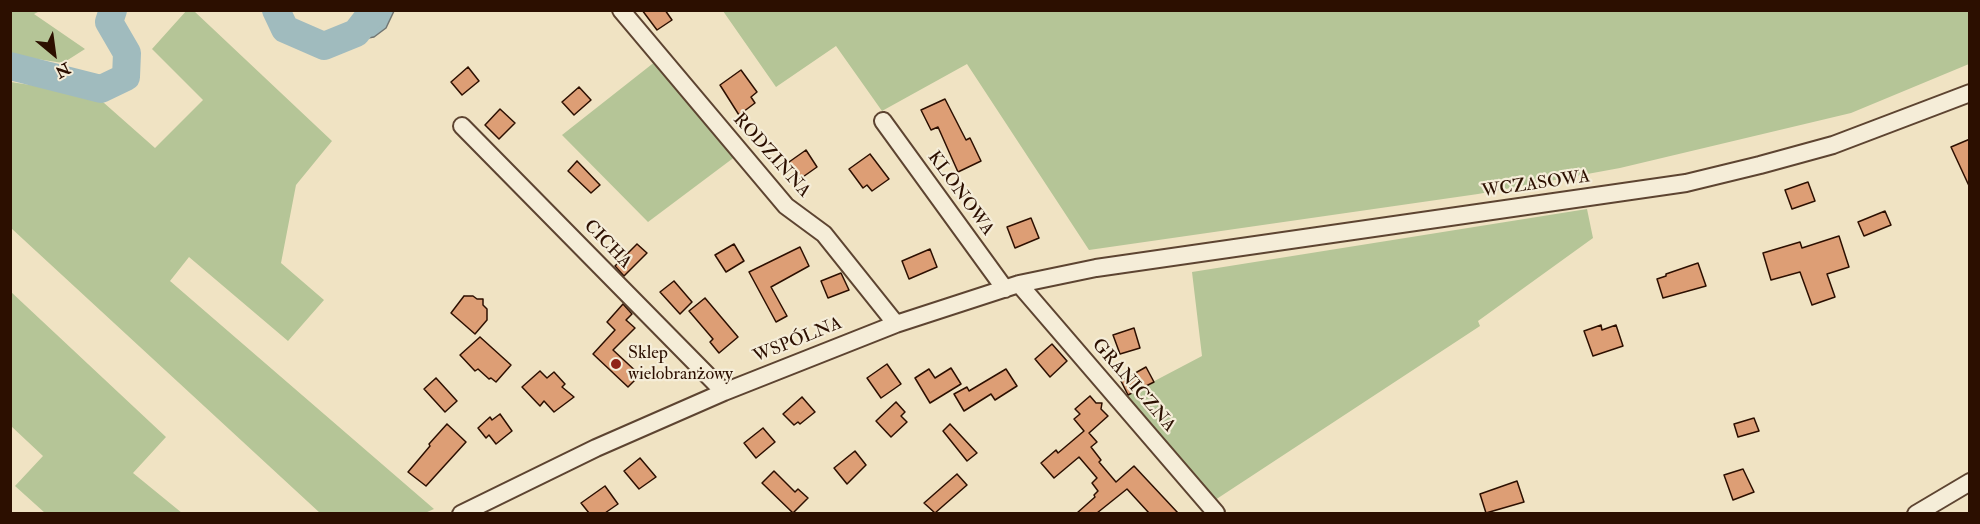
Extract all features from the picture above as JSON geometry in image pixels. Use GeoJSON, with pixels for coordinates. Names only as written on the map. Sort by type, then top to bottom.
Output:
{"type":"FeatureCollection","features":[{"type":"Feature","properties":{"kind":"street","name":"RODZINNA"},"geometry":{"type":"LineString","coordinates":[[621,10],[786,206],[824,234],[896,324]]}},
{"type":"Feature","properties":{"kind":"street","name":"WCZASOWA"},"geometry":{"type":"LineString","coordinates":[[1096,268],[1686,183],[1833,145],[1970,93]]}},
{"type":"Feature","properties":{"kind":"street","name":"KLONOWA"},"geometry":{"type":"LineString","coordinates":[[883,121],[1012,286]]}},
{"type":"Feature","properties":{"kind":"street","name":"CICHA"},"geometry":{"type":"LineString","coordinates":[[462,126],[724,392]]}},
{"type":"Feature","properties":{"kind":"street","name":"WSPÓLNA"},"geometry":{"type":"LineString","coordinates":[[461,513],[596,448],[724,392],[896,324],[1012,286],[1096,268]]}},
{"type":"Feature","properties":{"kind":"street","name":"GRANICZNA"},"geometry":{"type":"LineString","coordinates":[[1012,286],[1216,513]]}},
{"type":"Feature","properties":{"kind":"street"},"geometry":{"type":"LineString","coordinates":[[1916,513],[1970,482]]}},
{"type":"Feature","properties":{"kind":"green space"},"geometry":{"type":"Polygon","coordinates":[[[11,10],[40,11],[34,14],[85,49],[63,63],[11,55],[11,10]]]}},
{"type":"Feature","properties":{"kind":"green space"},"geometry":{"type":"Polygon","coordinates":[[[187,10],[194,11],[332,141],[296,185],[281,263],[324,300],[288,341],[189,257],[170,281],[434,509],[425,513],[320,513],[11,228],[11,82],[95,95],[155,148],[203,100],[152,49],[187,10]]]}},
{"type":"Feature","properties":{"kind":"green space"},"geometry":{"type":"Polygon","coordinates":[[[1969,10],[1969,64],[1851,113],[1620,168],[1478,194],[1089,250],[967,64],[882,111],[836,46],[776,87],[723,11],[1969,10]]]}},
{"type":"Feature","properties":{"kind":"green space"},"geometry":{"type":"Polygon","coordinates":[[[656,61],[736,156],[648,222],[562,135],[656,61]]]}},
{"type":"Feature","properties":{"kind":"green space"},"geometry":{"type":"Polygon","coordinates":[[[1587,209],[1593,238],[1478,321],[1480,326],[1212,502],[1124,397],[1202,356],[1192,272],[1587,209]]]}},
{"type":"Feature","properties":{"kind":"green space"},"geometry":{"type":"Polygon","coordinates":[[[10,291],[166,437],[133,473],[182,513],[45,513],[15,486],[43,456],[11,426],[10,291]]]}},
{"type":"Feature","properties":{"kind":"water"},"geometry":{"type":"Polygon","coordinates":[[[365,10],[394,11],[386,28],[374,37],[362,39],[344,51],[317,53],[333,30],[350,29],[365,10]]]}},
{"type":"Feature","properties":{"kind":"building"},"geometry":{"type":"Polygon","coordinates":[[[642,10],[665,10],[672,20],[657,30],[642,10]]]}},
{"type":"Feature","properties":{"kind":"building"},"geometry":{"type":"Polygon","coordinates":[[[468,67],[479,81],[462,95],[451,82],[468,67]]]}},
{"type":"Feature","properties":{"kind":"building"},"geometry":{"type":"Polygon","coordinates":[[[741,70],[757,92],[751,97],[755,103],[739,115],[720,85],[741,70]]]}},
{"type":"Feature","properties":{"kind":"building"},"geometry":{"type":"Polygon","coordinates":[[[579,87],[591,100],[574,115],[562,102],[579,87]]]}},
{"type":"Feature","properties":{"kind":"building"},"geometry":{"type":"Polygon","coordinates":[[[945,99],[966,140],[970,138],[981,161],[958,172],[938,127],[931,130],[921,110],[945,99]]]}},
{"type":"Feature","properties":{"kind":"building"},"geometry":{"type":"Polygon","coordinates":[[[500,109],[515,123],[499,139],[485,125],[500,109]]]}},
{"type":"Feature","properties":{"kind":"building"},"geometry":{"type":"Polygon","coordinates":[[[1970,139],[1970,188],[1951,147],[1970,139]]]}},
{"type":"Feature","properties":{"kind":"building"},"geometry":{"type":"Polygon","coordinates":[[[806,150],[817,167],[800,179],[789,162],[806,150]]]}},
{"type":"Feature","properties":{"kind":"building"},"geometry":{"type":"Polygon","coordinates":[[[870,154],[889,179],[872,191],[867,185],[863,188],[849,169],[870,154]]]}},
{"type":"Feature","properties":{"kind":"building"},"geometry":{"type":"Polygon","coordinates":[[[577,161],[600,185],[591,193],[568,171],[577,161]]]}},
{"type":"Feature","properties":{"kind":"building"},"geometry":{"type":"Polygon","coordinates":[[[1808,182],[1815,201],[1792,209],[1785,190],[1808,182]]]}},
{"type":"Feature","properties":{"kind":"building"},"geometry":{"type":"Polygon","coordinates":[[[1885,211],[1891,225],[1864,236],[1858,222],[1885,211]]]}},
{"type":"Feature","properties":{"kind":"building"},"geometry":{"type":"Polygon","coordinates":[[[1031,218],[1039,238],[1015,248],[1007,227],[1031,218]]]}},
{"type":"Feature","properties":{"kind":"building"},"geometry":{"type":"Polygon","coordinates":[[[1839,236],[1849,267],[1827,274],[1835,297],[1812,305],[1800,272],[1771,280],[1763,253],[1800,242],[1802,248],[1839,236]]]}},
{"type":"Feature","properties":{"kind":"building"},"geometry":{"type":"Polygon","coordinates":[[[637,244],[647,253],[624,276],[615,266],[637,244]]]}},
{"type":"Feature","properties":{"kind":"building"},"geometry":{"type":"Polygon","coordinates":[[[734,244],[744,261],[726,272],[715,255],[734,244]]]}},
{"type":"Feature","properties":{"kind":"building"},"geometry":{"type":"Polygon","coordinates":[[[800,247],[809,266],[771,287],[787,316],[776,322],[749,272],[800,247]]]}},
{"type":"Feature","properties":{"kind":"building"},"geometry":{"type":"Polygon","coordinates":[[[930,249],[937,267],[909,279],[902,261],[930,249]]]}},
{"type":"Feature","properties":{"kind":"building"},"geometry":{"type":"Polygon","coordinates":[[[1698,263],[1706,286],[1663,298],[1657,279],[1698,263]]]}},
{"type":"Feature","properties":{"kind":"building"},"geometry":{"type":"Polygon","coordinates":[[[841,273],[849,290],[828,298],[821,281],[841,273]]]}},
{"type":"Feature","properties":{"kind":"building"},"geometry":{"type":"Polygon","coordinates":[[[674,281],[692,302],[680,314],[660,292],[674,281]]]}},
{"type":"Feature","properties":{"kind":"building"},"geometry":{"type":"Polygon","coordinates":[[[464,296],[483,299],[483,305],[487,309],[487,320],[475,334],[451,313],[464,296]]]}},
{"type":"Feature","properties":{"kind":"building"},"geometry":{"type":"Polygon","coordinates":[[[705,298],[738,337],[719,353],[710,342],[713,339],[689,311],[705,298]]]}},
{"type":"Feature","properties":{"kind":"building"},"geometry":{"type":"Polygon","coordinates":[[[623,304],[632,314],[626,320],[635,328],[613,350],[640,375],[628,387],[593,354],[615,330],[607,322],[623,304]]]}},
{"type":"Feature","properties":{"kind":"building"},"geometry":{"type":"Polygon","coordinates":[[[1601,325],[1602,330],[1616,325],[1623,346],[1593,356],[1584,331],[1601,325]]]}},
{"type":"Feature","properties":{"kind":"building"},"geometry":{"type":"Polygon","coordinates":[[[1134,328],[1140,348],[1120,354],[1113,335],[1134,328]]]}},
{"type":"Feature","properties":{"kind":"building"},"geometry":{"type":"Polygon","coordinates":[[[480,337],[511,365],[496,382],[478,369],[475,371],[460,355],[480,337]]]}},
{"type":"Feature","properties":{"kind":"building"},"geometry":{"type":"Polygon","coordinates":[[[1052,344],[1067,361],[1050,377],[1035,359],[1052,344]]]}},
{"type":"Feature","properties":{"kind":"building"},"geometry":{"type":"Polygon","coordinates":[[[887,364],[901,384],[881,398],[867,378],[887,364]]]}},
{"type":"Feature","properties":{"kind":"building"},"geometry":{"type":"Polygon","coordinates":[[[1146,367],[1154,382],[1128,395],[1121,381],[1146,367]]]}},
{"type":"Feature","properties":{"kind":"building"},"geometry":{"type":"Polygon","coordinates":[[[951,368],[961,384],[930,403],[915,378],[929,369],[935,378],[951,368]]]}},
{"type":"Feature","properties":{"kind":"building"},"geometry":{"type":"Polygon","coordinates":[[[1006,369],[1017,386],[995,400],[991,394],[964,411],[954,394],[967,387],[969,391],[1006,369]]]}},
{"type":"Feature","properties":{"kind":"building"},"geometry":{"type":"Polygon","coordinates":[[[540,371],[547,378],[554,372],[565,384],[562,387],[574,397],[554,412],[544,401],[540,406],[522,387],[540,371]]]}},
{"type":"Feature","properties":{"kind":"building"},"geometry":{"type":"Polygon","coordinates":[[[436,378],[457,401],[445,412],[424,389],[436,378]]]}},
{"type":"Feature","properties":{"kind":"building"},"geometry":{"type":"Polygon","coordinates":[[[1090,396],[1096,403],[1102,403],[1101,409],[1108,416],[1089,433],[1097,442],[1091,447],[1101,460],[1099,462],[1116,482],[1134,466],[1178,513],[1149,513],[1127,489],[1097,513],[1077,513],[1095,497],[1098,491],[1092,483],[1097,478],[1079,457],[1054,478],[1041,463],[1056,450],[1058,453],[1084,431],[1074,419],[1080,414],[1075,409],[1090,396]]]}},
{"type":"Feature","properties":{"kind":"building"},"geometry":{"type":"Polygon","coordinates":[[[802,397],[815,412],[800,424],[798,422],[794,425],[783,414],[802,397]]]}},
{"type":"Feature","properties":{"kind":"building"},"geometry":{"type":"Polygon","coordinates":[[[896,402],[905,412],[901,416],[907,422],[891,437],[876,421],[896,402]]]}},
{"type":"Feature","properties":{"kind":"building"},"geometry":{"type":"Polygon","coordinates":[[[500,414],[512,431],[496,444],[489,435],[486,438],[478,428],[490,417],[492,420],[500,414]]]}},
{"type":"Feature","properties":{"kind":"building"},"geometry":{"type":"Polygon","coordinates":[[[1754,418],[1759,431],[1738,437],[1734,424],[1754,418]]]}},
{"type":"Feature","properties":{"kind":"building"},"geometry":{"type":"Polygon","coordinates":[[[447,424],[466,442],[426,486],[408,472],[447,424]]]}},
{"type":"Feature","properties":{"kind":"building"},"geometry":{"type":"Polygon","coordinates":[[[950,424],[977,453],[967,461],[943,431],[950,424]]]}},
{"type":"Feature","properties":{"kind":"building"},"geometry":{"type":"Polygon","coordinates":[[[763,428],[775,442],[756,458],[744,443],[763,428]]]}},
{"type":"Feature","properties":{"kind":"building"},"geometry":{"type":"Polygon","coordinates":[[[855,451],[866,465],[847,484],[834,468],[855,451]]]}},
{"type":"Feature","properties":{"kind":"building"},"geometry":{"type":"Polygon","coordinates":[[[640,458],[656,477],[639,489],[624,471],[640,458]]]}},
{"type":"Feature","properties":{"kind":"building"},"geometry":{"type":"Polygon","coordinates":[[[1743,469],[1754,492],[1733,500],[1724,475],[1743,469]]]}},
{"type":"Feature","properties":{"kind":"building"},"geometry":{"type":"Polygon","coordinates":[[[774,471],[795,492],[798,489],[808,498],[793,513],[762,483],[774,471]]]}},
{"type":"Feature","properties":{"kind":"building"},"geometry":{"type":"Polygon","coordinates":[[[957,474],[967,485],[935,513],[924,503],[957,474]]]}},
{"type":"Feature","properties":{"kind":"building"},"geometry":{"type":"Polygon","coordinates":[[[1517,481],[1524,502],[1486,513],[1480,494],[1517,481]]]}},
{"type":"Feature","properties":{"kind":"building"},"geometry":{"type":"Polygon","coordinates":[[[605,486],[618,504],[605,513],[589,513],[581,503],[605,486]]]}},
{"type":"Feature","properties":{"kind":"waterway"},"geometry":{"type":"LineString","coordinates":[[10,66],[101,89],[126,77],[127,53],[109,22],[113,10]]}},
{"type":"Feature","properties":{"kind":"waterway"},"geometry":{"type":"LineString","coordinates":[[276,10],[285,29],[324,46],[356,33],[374,10]]}},
{"type":"Feature","properties":{"kind":"place","name":"Sklep wielobranżowy"},"geometry":{"type":"Point","coordinates":[616,364]}}]}
